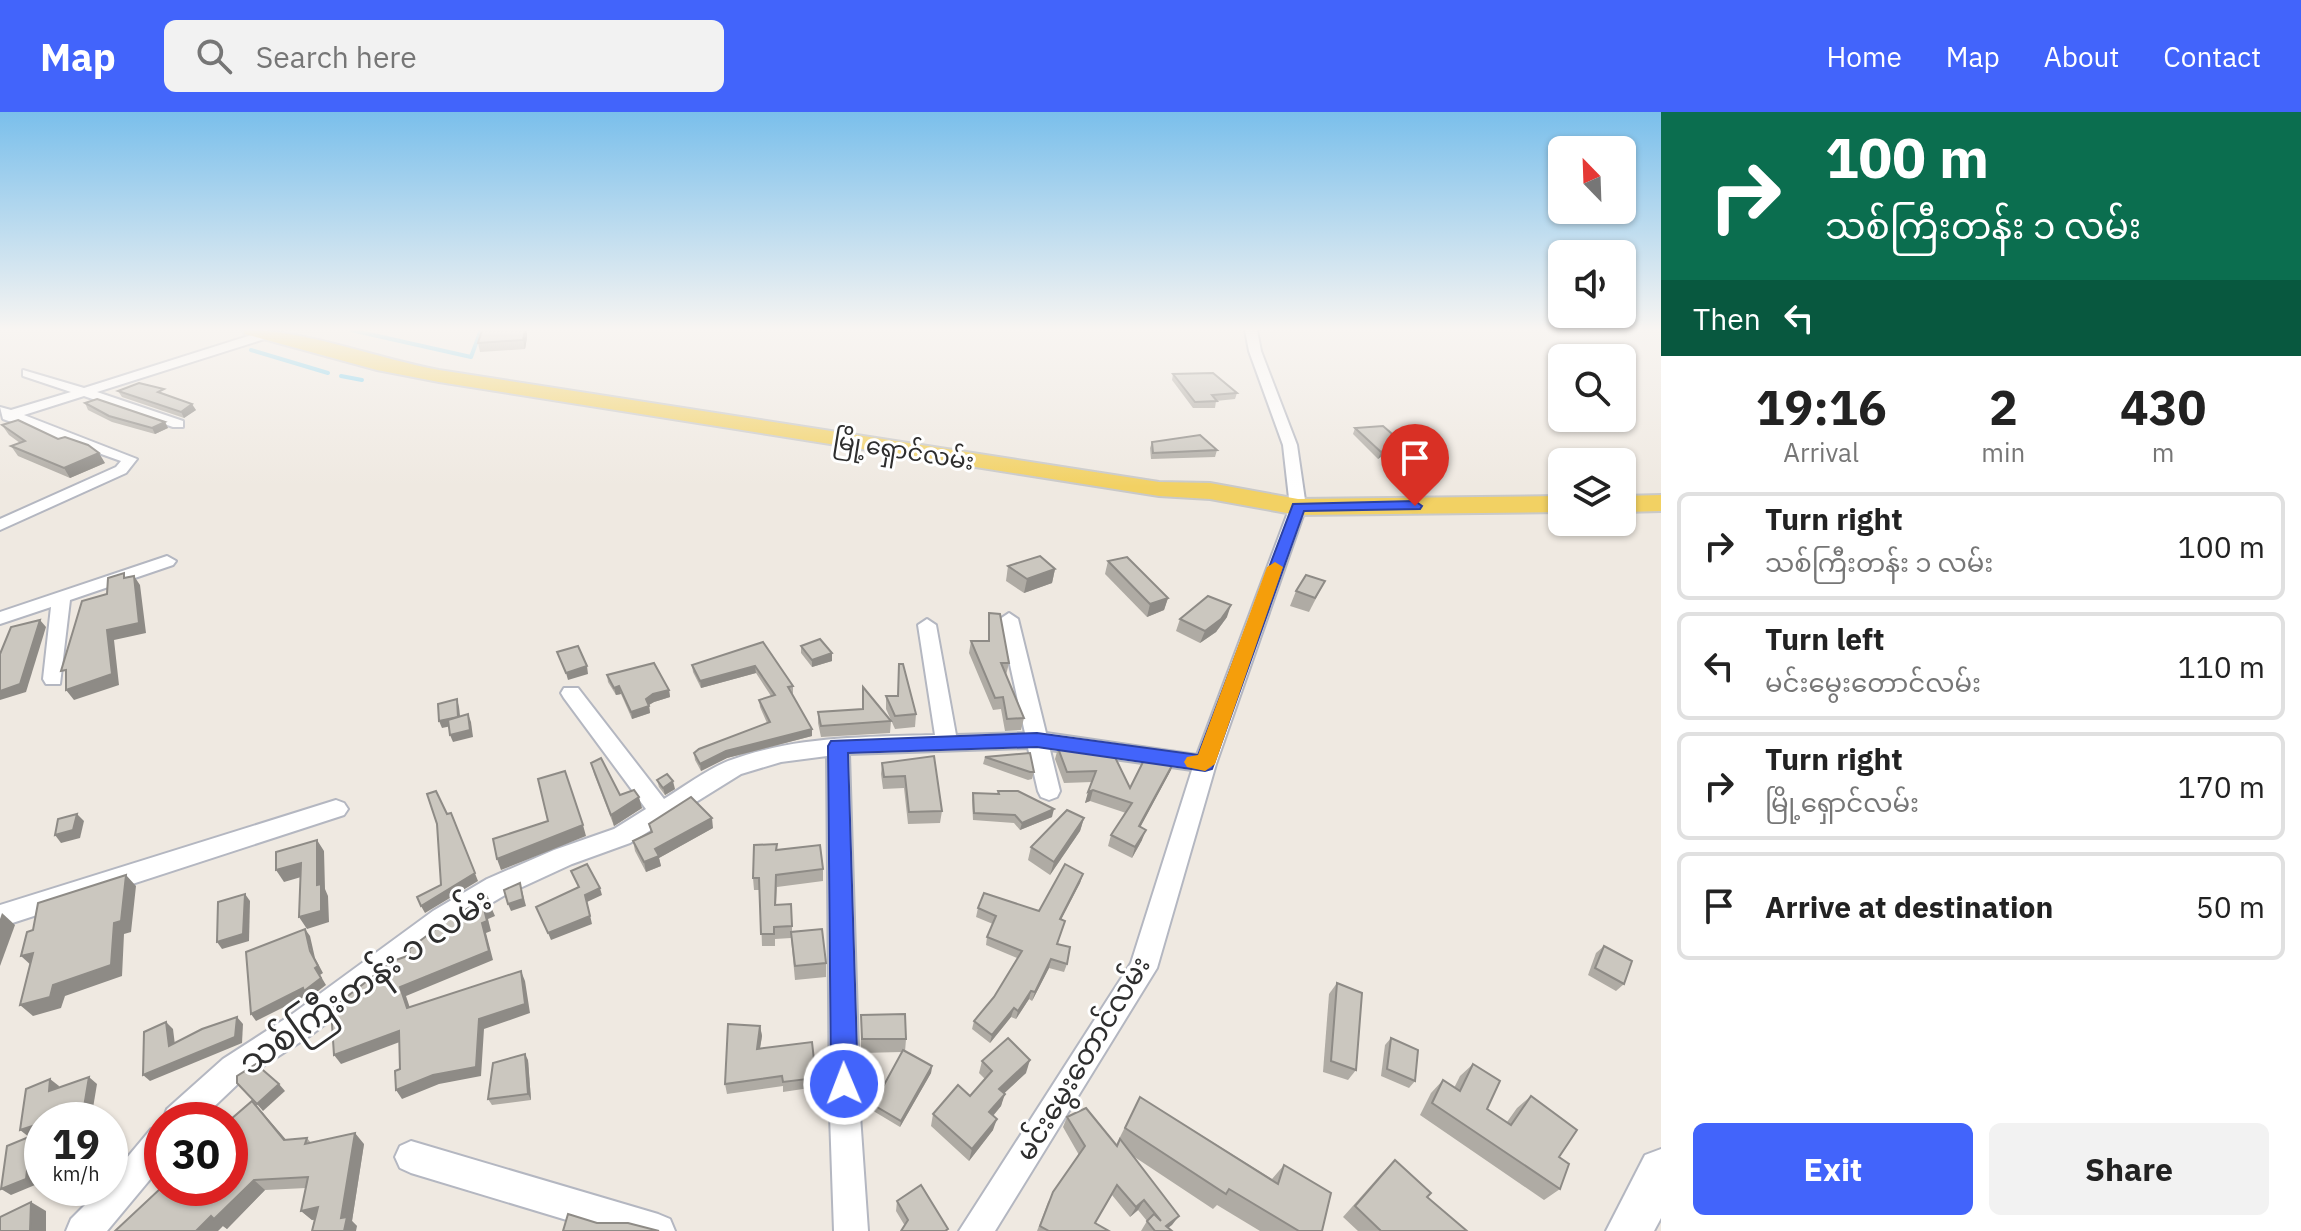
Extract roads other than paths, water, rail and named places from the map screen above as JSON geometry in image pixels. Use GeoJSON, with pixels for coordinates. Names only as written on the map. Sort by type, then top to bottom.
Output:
{"type":"FeatureCollection","features":[{"type":"Feature","properties":{"kind":"main road","name":"မြို့ရှောင်လမ်း"},"geometry":{"type":"LineString","coordinates":[[478,382],[1036,471],[1159,489],[1210,491],[1298,507],[1548,504]]}},
{"type":"Feature","properties":{"kind":"main road"},"geometry":{"type":"LineString","coordinates":[[1636,504],[1661,503]]}},
{"type":"Feature","properties":{"kind":"street"},"geometry":{"type":"LineString","coordinates":[[59,382],[178,424]]}},
{"type":"Feature","properties":{"kind":"street"},"geometry":{"type":"LineString","coordinates":[[4,414],[114,382]]}},
{"type":"Feature","properties":{"kind":"street","name":"မင်းမွေးတောင်လမ်း"},"geometry":{"type":"LineString","coordinates":[[976,1231],[1143,968],[1205,764],[1298,507],[1290,445],[1267,382]]}},
{"type":"Feature","properties":{"kind":"street"},"geometry":{"type":"LineString","coordinates":[[0,525],[121,470],[130,459],[4,414]]}},
{"type":"Feature","properties":{"kind":"street"},"geometry":{"type":"LineString","coordinates":[[0,618],[167,561]]}},
{"type":"Feature","properties":{"kind":"street"},"geometry":{"type":"LineString","coordinates":[[53,679],[61,597]]}},
{"type":"Feature","properties":{"kind":"street"},"geometry":{"type":"LineString","coordinates":[[1009,619],[1049,791]]}},
{"type":"Feature","properties":{"kind":"street"},"geometry":{"type":"LineString","coordinates":[[927,625],[947,743]]}},
{"type":"Feature","properties":{"kind":"street"},"geometry":{"type":"LineString","coordinates":[[571,693],[662,813]]}},
{"type":"Feature","properties":{"kind":"street","name":"သစ်ကြီးတန်း ၁ လမ်း"},"geometry":{"type":"LineString","coordinates":[[197,1102],[233,1069],[301,1025],[442,919],[496,887],[563,857],[622,836],[733,768],[781,754],[838,746],[1037,740],[1205,764]]}},
{"type":"Feature","properties":{"kind":"street"},"geometry":{"type":"LineString","coordinates":[[838,746],[845,1115],[851,1231]]}},
{"type":"Feature","properties":{"kind":"street"},"geometry":{"type":"LineString","coordinates":[[0,916],[336,809]]}},
{"type":"Feature","properties":{"kind":"street"},"geometry":{"type":"LineString","coordinates":[[411,1157],[658,1231]]}},
{"type":"Feature","properties":{"kind":"street"},"geometry":{"type":"LineString","coordinates":[[83,1231],[106,1209],[144,1162]]}},
{"type":"Feature","properties":{"kind":"street"},"geometry":{"type":"LineString","coordinates":[[1629,1231],[1661,1171]]}}]}
